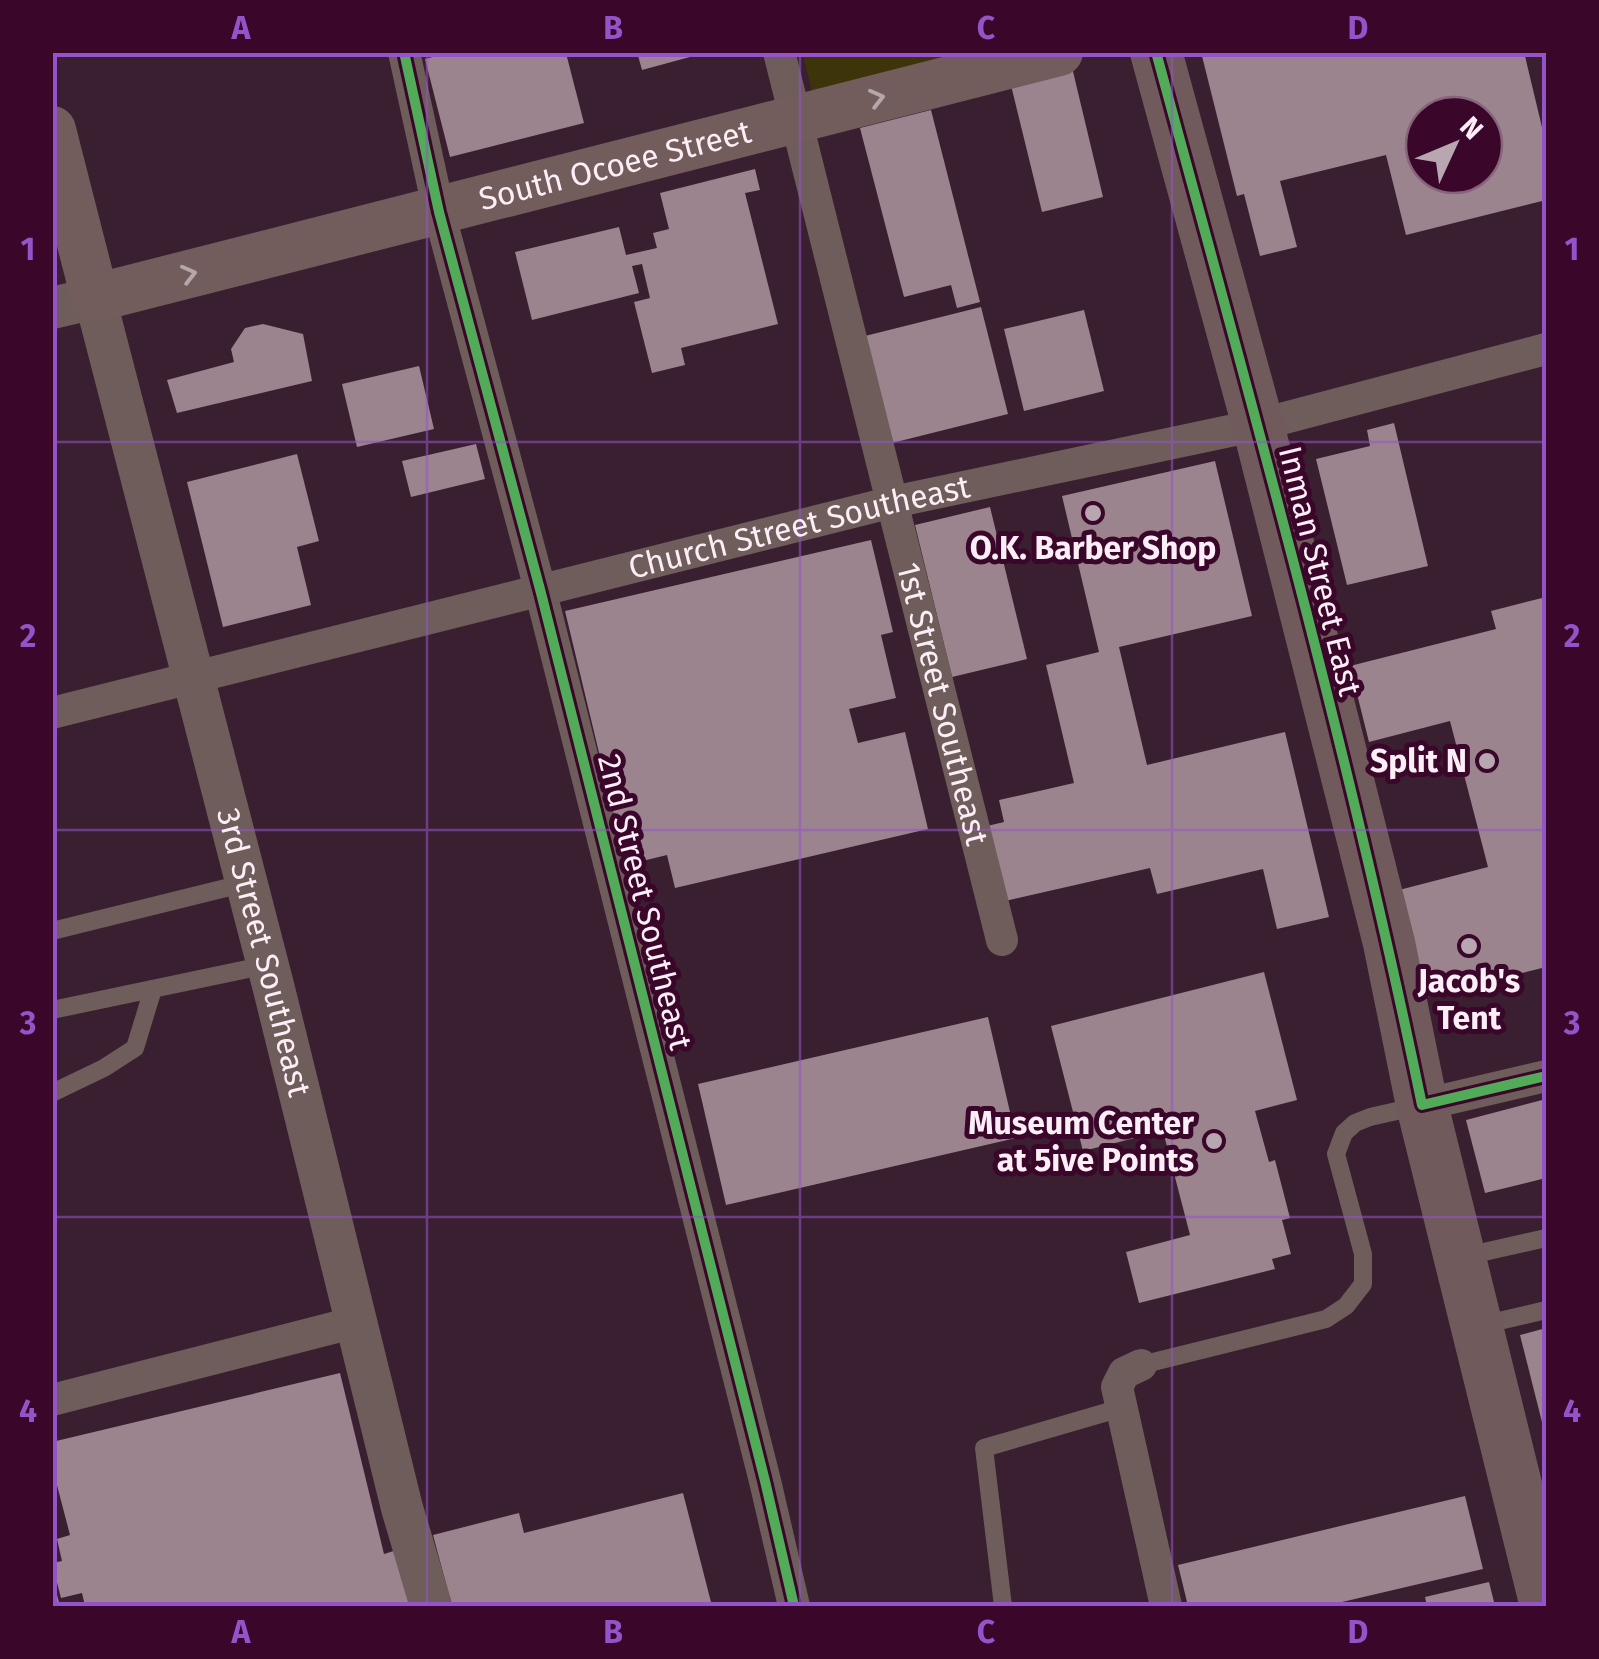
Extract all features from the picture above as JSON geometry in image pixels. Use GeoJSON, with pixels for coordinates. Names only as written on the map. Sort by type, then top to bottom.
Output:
{"type":"FeatureCollection","features":[{"type":"Feature","properties":{"kind":"main road","name":"South Ocoee Street"},"geometry":{"type":"LineString","coordinates":[[74,303],[1059,52]]}},
{"type":"Feature","properties":{"kind":"main road","name":"Inman Street East"},"geometry":{"type":"LineString","coordinates":[[1156,52],[1258,425],[1388,943],[1422,1105],[1546,1606]]}},
{"type":"Feature","properties":{"kind":"main road"},"geometry":{"type":"LineString","coordinates":[[52,130],[74,303]]}},
{"type":"Feature","properties":{"kind":"street","name":"2nd Street Southeast"},"geometry":{"type":"LineString","coordinates":[[404,52],[440,212],[541,593],[794,1606]]}},
{"type":"Feature","properties":{"kind":"street","name":"1st Street Southeast"},"geometry":{"type":"LineString","coordinates":[[779,52],[1002,940]]}},
{"type":"Feature","properties":{"kind":"street","name":"3rd Street Southeast"},"geometry":{"type":"LineString","coordinates":[[74,303],[195,679],[402,1508],[430,1606]]}},
{"type":"Feature","properties":{"kind":"street","name":"Church Street Southeast"},"geometry":{"type":"LineString","coordinates":[[52,713],[893,502],[1258,425],[1546,349]]}},
{"type":"Feature","properties":{"kind":"street"},"geometry":{"type":"LineString","coordinates":[[1422,1105],[1546,1076]]}},
{"type":"Feature","properties":{"kind":"street"},"geometry":{"type":"LineString","coordinates":[[52,1400],[356,1322]]}},
{"type":"Feature","properties":{"kind":"street"},"geometry":{"type":"LineString","coordinates":[[1140,1365],[1124,1373],[1116,1387],[1166,1606]]}},
{"type":"Feature","properties":{"kind":"lane"},"geometry":{"type":"LineString","coordinates":[[52,930],[247,883]]}},
{"type":"Feature","properties":{"kind":"lane"},"geometry":{"type":"LineString","coordinates":[[52,1010],[268,964]]}},
{"type":"Feature","properties":{"kind":"lane"},"geometry":{"type":"LineString","coordinates":[[52,1093],[135,1048],[153,989]]}},
{"type":"Feature","properties":{"kind":"lane"},"geometry":{"type":"LineString","coordinates":[[1140,1365],[1326,1319],[1346,1306],[1364,1284],[1363,1254],[1336,1154],[1344,1134],[1355,1123],[1422,1105]]}},
{"type":"Feature","properties":{"kind":"lane"},"geometry":{"type":"LineString","coordinates":[[1460,1258],[1546,1238]]}},
{"type":"Feature","properties":{"kind":"lane"},"geometry":{"type":"LineString","coordinates":[[1477,1326],[1546,1310]]}},
{"type":"Feature","properties":{"kind":"lane"},"geometry":{"type":"LineString","coordinates":[[1003,1606],[984,1448],[1120,1408]]}},
{"type":"Feature","properties":{"kind":"shaded area"},"geometry":{"type":"Polygon","coordinates":[[[802,52],[983,53],[813,95],[802,52]]]}},
{"type":"Feature","properties":{"kind":"building"},"geometry":{"type":"Polygon","coordinates":[[[451,52],[578,52],[567,57],[584,123],[450,157],[425,59],[451,52]]]}},
{"type":"Feature","properties":{"kind":"building"},"geometry":{"type":"Polygon","coordinates":[[[637,52],[701,52],[701,54],[642,70],[637,52]]]}},
{"type":"Feature","properties":{"kind":"building"},"geometry":{"type":"Polygon","coordinates":[[[1201,52],[1524,52],[1546,144],[1546,200],[1406,235],[1386,155],[1280,181],[1297,247],[1260,256],[1244,194],[1237,196],[1201,52]]]}},
{"type":"Feature","properties":{"kind":"building"},"geometry":{"type":"Polygon","coordinates":[[[1070,59],[1103,197],[1042,212],[1008,73],[1070,59]]]}},
{"type":"Feature","properties":{"kind":"building"},"geometry":{"type":"Polygon","coordinates":[[[931,110],[980,302],[957,308],[951,285],[904,297],[860,128],[931,110]]]}},
{"type":"Feature","properties":{"kind":"building"},"geometry":{"type":"Polygon","coordinates":[[[755,169],[760,190],[745,193],[778,324],[681,348],[685,365],[652,373],[634,302],[650,298],[642,264],[632,266],[639,293],[532,320],[515,252],[619,227],[626,255],[657,248],[653,233],[669,229],[660,193],[755,169]]]}},
{"type":"Feature","properties":{"kind":"building"},"geometry":{"type":"Polygon","coordinates":[[[981,307],[1008,414],[888,444],[861,337],[981,307]]]}},
{"type":"Feature","properties":{"kind":"building"},"geometry":{"type":"Polygon","coordinates":[[[1084,310],[1104,391],[1024,411],[1004,329],[1084,310]]]}},
{"type":"Feature","properties":{"kind":"building"},"geometry":{"type":"Polygon","coordinates":[[[263,324],[303,334],[312,381],[177,413],[167,380],[234,362],[231,349],[245,328],[263,324]]]}},
{"type":"Feature","properties":{"kind":"building"},"geometry":{"type":"Polygon","coordinates":[[[419,366],[434,429],[357,447],[342,384],[419,366]]]}},
{"type":"Feature","properties":{"kind":"building"},"geometry":{"type":"Polygon","coordinates":[[[1394,423],[1428,566],[1347,585],[1316,459],[1370,446],[1367,430],[1394,423]]]}},
{"type":"Feature","properties":{"kind":"building"},"geometry":{"type":"Polygon","coordinates":[[[476,444],[485,479],[411,497],[402,461],[476,444]]]}},
{"type":"Feature","properties":{"kind":"building"},"geometry":{"type":"Polygon","coordinates":[[[297,454],[319,541],[297,547],[311,605],[223,627],[187,482],[297,454]]]}},
{"type":"Feature","properties":{"kind":"building"},"geometry":{"type":"Polygon","coordinates":[[[1215,461],[1252,616],[1119,647],[1147,765],[1285,732],[1329,917],[1277,929],[1263,869],[1157,894],[1150,868],[1001,902],[983,827],[1004,822],[999,800],[1074,783],[1046,665],[1099,652],[1062,496],[1215,461]]]}},
{"type":"Feature","properties":{"kind":"building"},"geometry":{"type":"Polygon","coordinates":[[[990,507],[1027,659],[952,677],[915,525],[990,507]]]}},
{"type":"Feature","properties":{"kind":"building"},"geometry":{"type":"Polygon","coordinates":[[[871,540],[893,632],[881,635],[896,698],[849,709],[858,743],[905,732],[928,829],[675,888],[667,855],[626,865],[565,611],[871,540]]]}},
{"type":"Feature","properties":{"kind":"building"},"geometry":{"type":"Polygon","coordinates":[[[1546,597],[1546,967],[1427,997],[1399,890],[1488,867],[1450,721],[1369,742],[1350,666],[1496,629],[1491,611],[1546,597]]]}},
{"type":"Feature","properties":{"kind":"building","name":"Museum Center at 5ive Points"},"geometry":{"type":"Polygon","coordinates":[[[1264,972],[1297,1100],[1255,1111],[1269,1162],[1275,1160],[1290,1218],[1282,1220],[1291,1254],[1272,1259],[1275,1269],[1139,1303],[1126,1252],[1190,1235],[1163,1131],[1083,1151],[1051,1026],[1264,972]]]}},
{"type":"Feature","properties":{"kind":"building"},"geometry":{"type":"Polygon","coordinates":[[[988,1017],[1016,1138],[726,1205],[698,1084],[988,1017]]]}},
{"type":"Feature","properties":{"kind":"building"},"geometry":{"type":"Polygon","coordinates":[[[1546,1099],[1546,1178],[1485,1193],[1466,1120],[1546,1099]]]}},
{"type":"Feature","properties":{"kind":"building"},"geometry":{"type":"Polygon","coordinates":[[[1546,1328],[1546,1434],[1545,1434],[1520,1335],[1546,1328]]]}},
{"type":"Feature","properties":{"kind":"building"},"geometry":{"type":"Polygon","coordinates":[[[340,1373],[384,1554],[397,1550],[411,1606],[85,1606],[82,1593],[61,1598],[52,1563],[62,1561],[57,1539],[70,1535],[52,1466],[52,1442],[340,1373]]]}},
{"type":"Feature","properties":{"kind":"building"},"geometry":{"type":"Polygon","coordinates":[[[683,1493],[712,1606],[452,1606],[433,1535],[519,1513],[524,1533],[683,1493]]]}},
{"type":"Feature","properties":{"kind":"building"},"geometry":{"type":"Polygon","coordinates":[[[1465,1496],[1483,1569],[1325,1606],[1188,1606],[1178,1565],[1465,1496]]]}},
{"type":"Feature","properties":{"kind":"building"},"geometry":{"type":"Polygon","coordinates":[[[1489,1582],[1495,1606],[1427,1606],[1425,1597],[1489,1582]]]}},
{"type":"Feature","properties":{"kind":"building"},"geometry":{"type":"Polygon","coordinates":[[[54,1584],[60,1606],[52,1606],[54,1584]]]}},
{"type":"Feature","properties":{"kind":"cycle path"},"geometry":{"type":"LineString","coordinates":[[404,52],[439,212],[541,593],[794,1606]]}},
{"type":"Feature","properties":{"kind":"cycle path"},"geometry":{"type":"LineString","coordinates":[[1156,52],[1331,708],[1422,1105],[1546,1076]]}},
{"type":"Feature","properties":{"kind":"place","name":"O.K. Barber Shop"},"geometry":{"type":"Point","coordinates":[1093,513]}},
{"type":"Feature","properties":{"kind":"place","name":"Split N"},"geometry":{"type":"Point","coordinates":[1487,761]}},
{"type":"Feature","properties":{"kind":"place","name":"Jacob's Tent"},"geometry":{"type":"Point","coordinates":[1469,946]}},
{"type":"Feature","properties":{"kind":"place","name":"Museum Center at 5ive Points"},"geometry":{"type":"Point","coordinates":[1214,1141]}}]}
